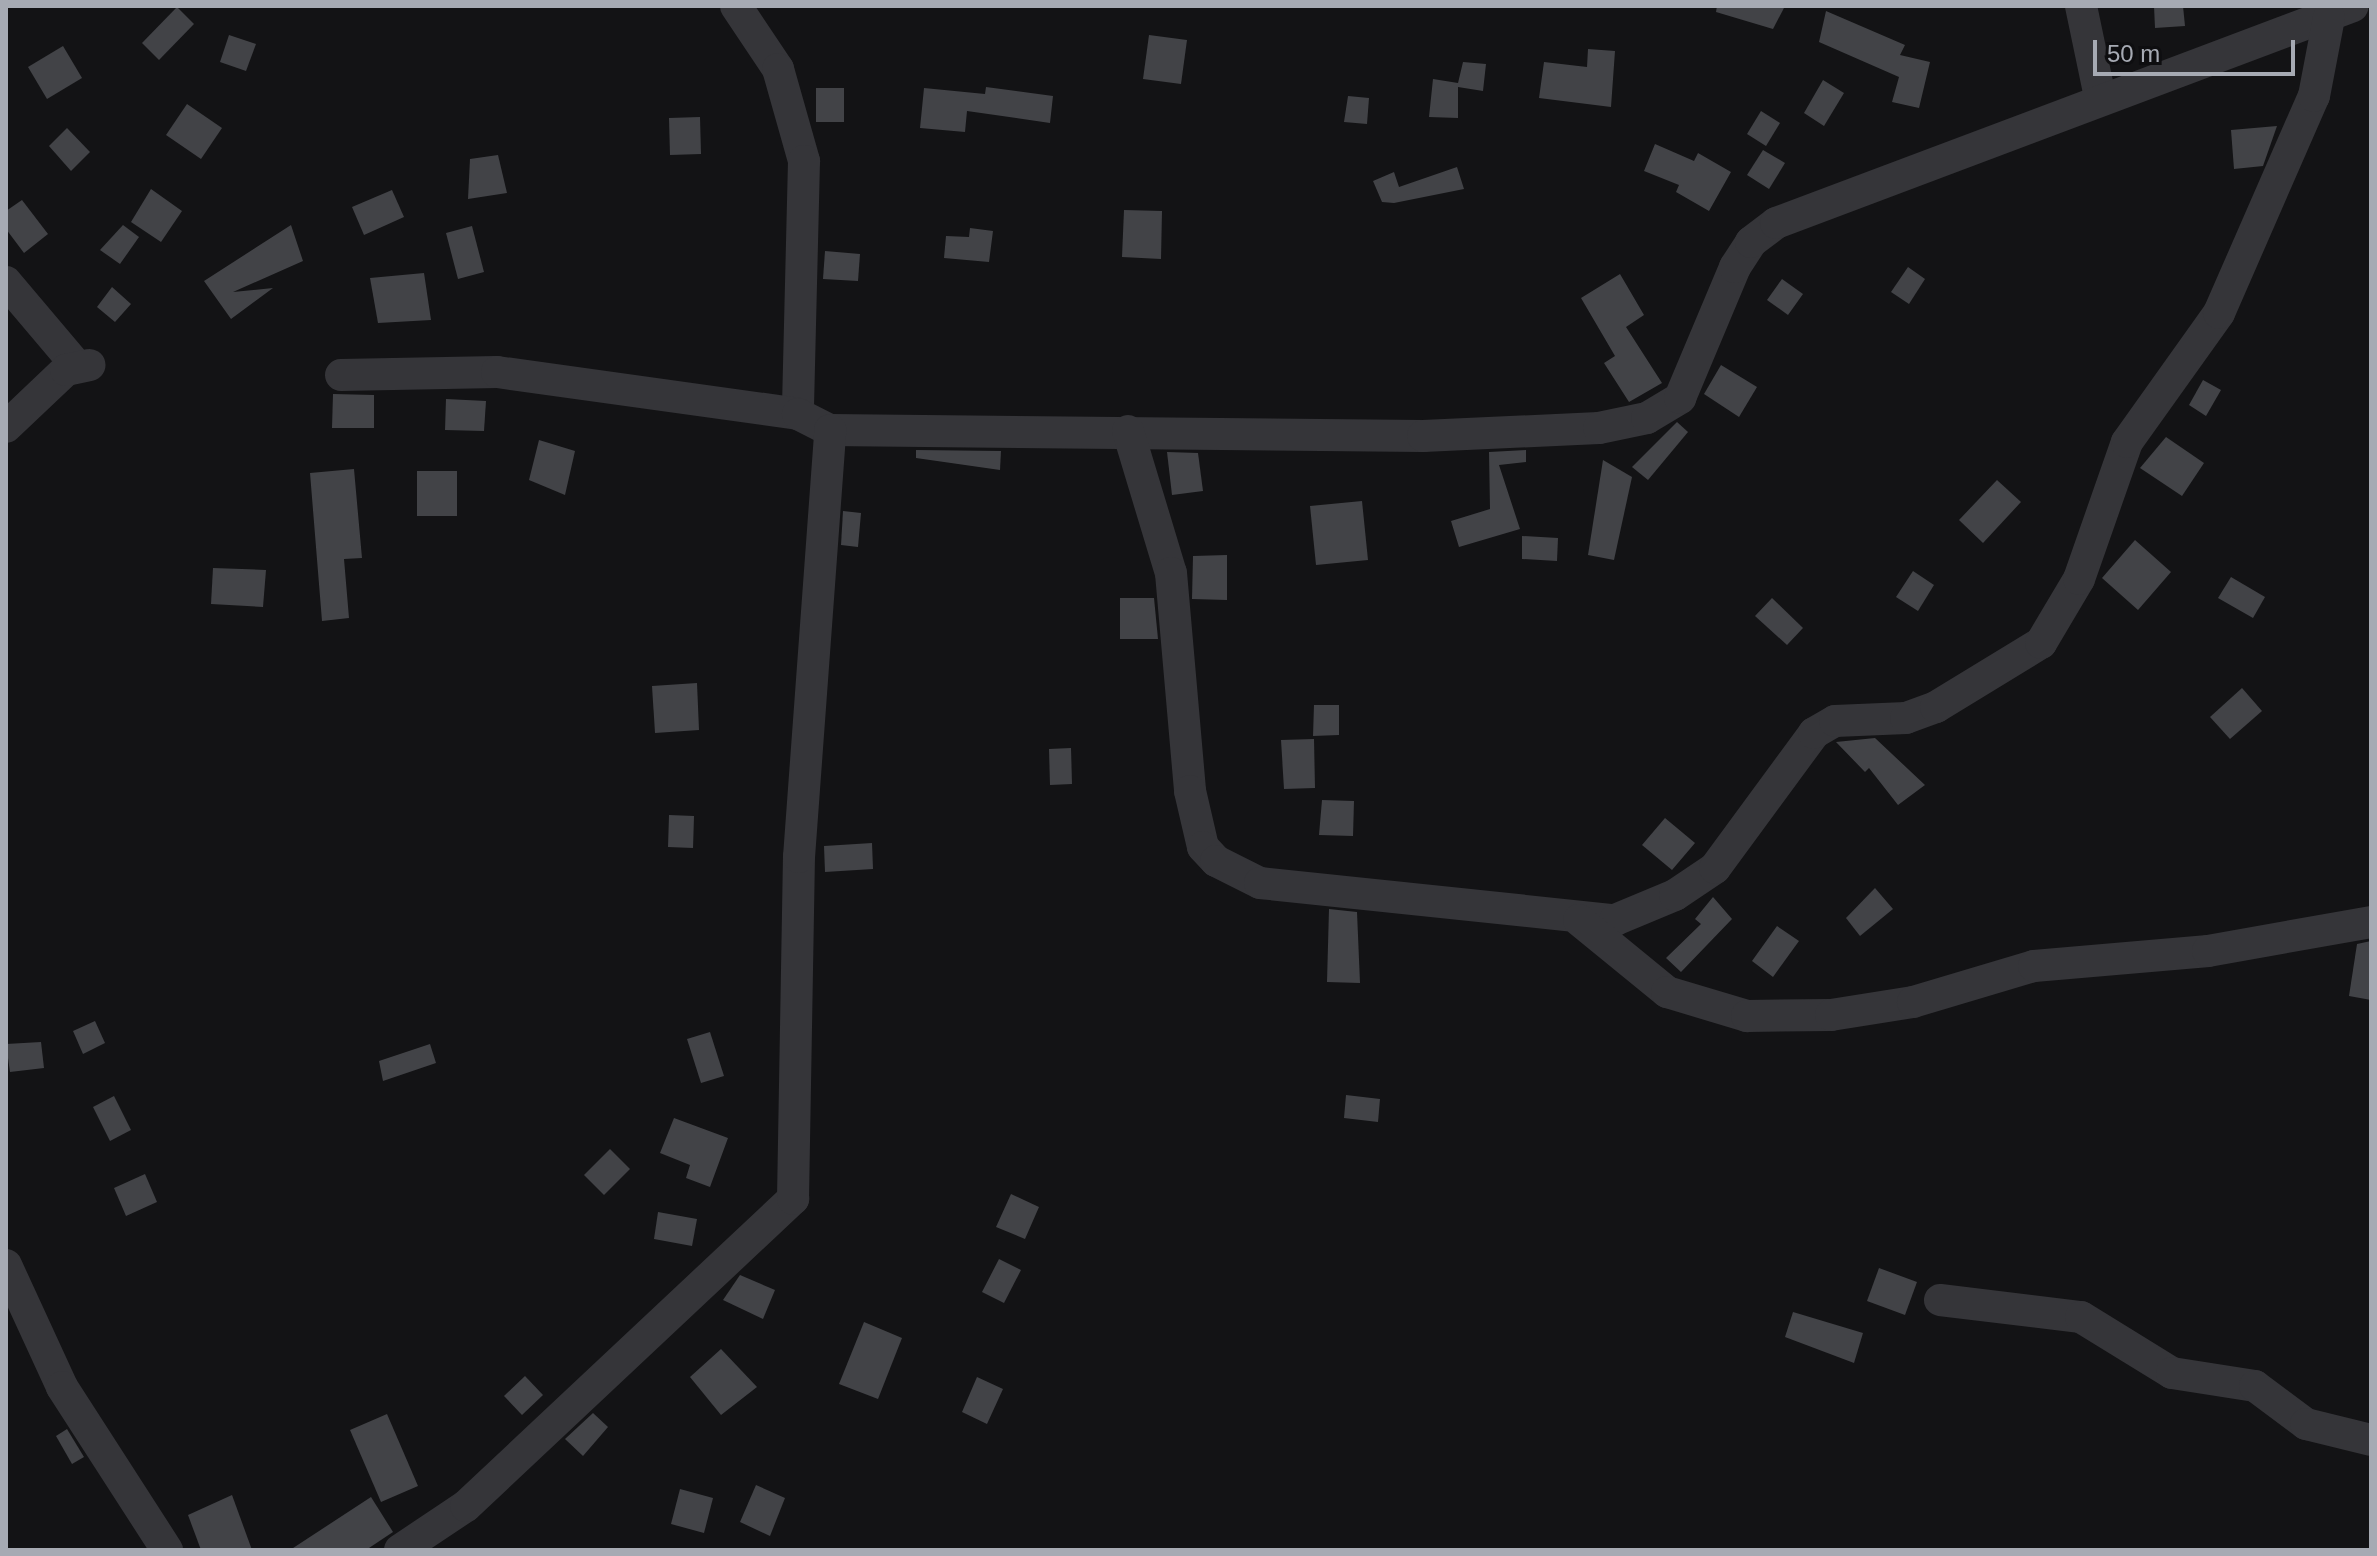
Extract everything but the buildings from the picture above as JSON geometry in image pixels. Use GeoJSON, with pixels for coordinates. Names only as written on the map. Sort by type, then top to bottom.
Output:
{"type":"FeatureCollection","features":[{"type":"Feature","properties":{"kind":"street"},"geometry":{"type":"LineString","coordinates":[[736,6],[778,69],[804,161],[798,414]]}},
{"type":"Feature","properties":{"kind":"street"},"geometry":{"type":"LineString","coordinates":[[2081,6],[2100,97]]}},
{"type":"Feature","properties":{"kind":"street"},"geometry":{"type":"LineString","coordinates":[[341,375],[497,372],[798,414],[830,430],[1423,436],[1599,428],[1647,418],[1680,398],[1735,267],[1751,242],[1776,223],[2100,97],[2341,12]]}},
{"type":"Feature","properties":{"kind":"street"},"geometry":{"type":"LineString","coordinates":[[1128,431],[1171,573],[1190,791],[1203,847],[1216,861],[1260,883],[1579,920],[1615,920],[1675,895],[1715,868],[1814,733],[1835,721],[1906,718],[1936,707],[2041,643],[2079,579],[2127,442],[2219,313],[2314,96],[2341,12]]}},
{"type":"Feature","properties":{"kind":"street"},"geometry":{"type":"LineString","coordinates":[[6,282],[83,365],[6,427]]}},
{"type":"Feature","properties":{"kind":"street"},"geometry":{"type":"LineString","coordinates":[[400,1550],[466,1506],[793,1199],[799,857],[830,430]]}},
{"type":"Feature","properties":{"kind":"street"},"geometry":{"type":"LineString","coordinates":[[1579,920],[1667,992],[1747,1016],[1845,1013],[1913,1002],[2034,966],[2208,951],[2371,922]]}},
{"type":"Feature","properties":{"kind":"street"},"geometry":{"type":"LineString","coordinates":[[6,1265],[62,1387],[167,1550]]}},
{"type":"Feature","properties":{"kind":"street"},"geometry":{"type":"LineString","coordinates":[[1940,1300],[2081,1317],[2172,1373],[2255,1386],[2306,1424],[2371,1440]]}}]}
